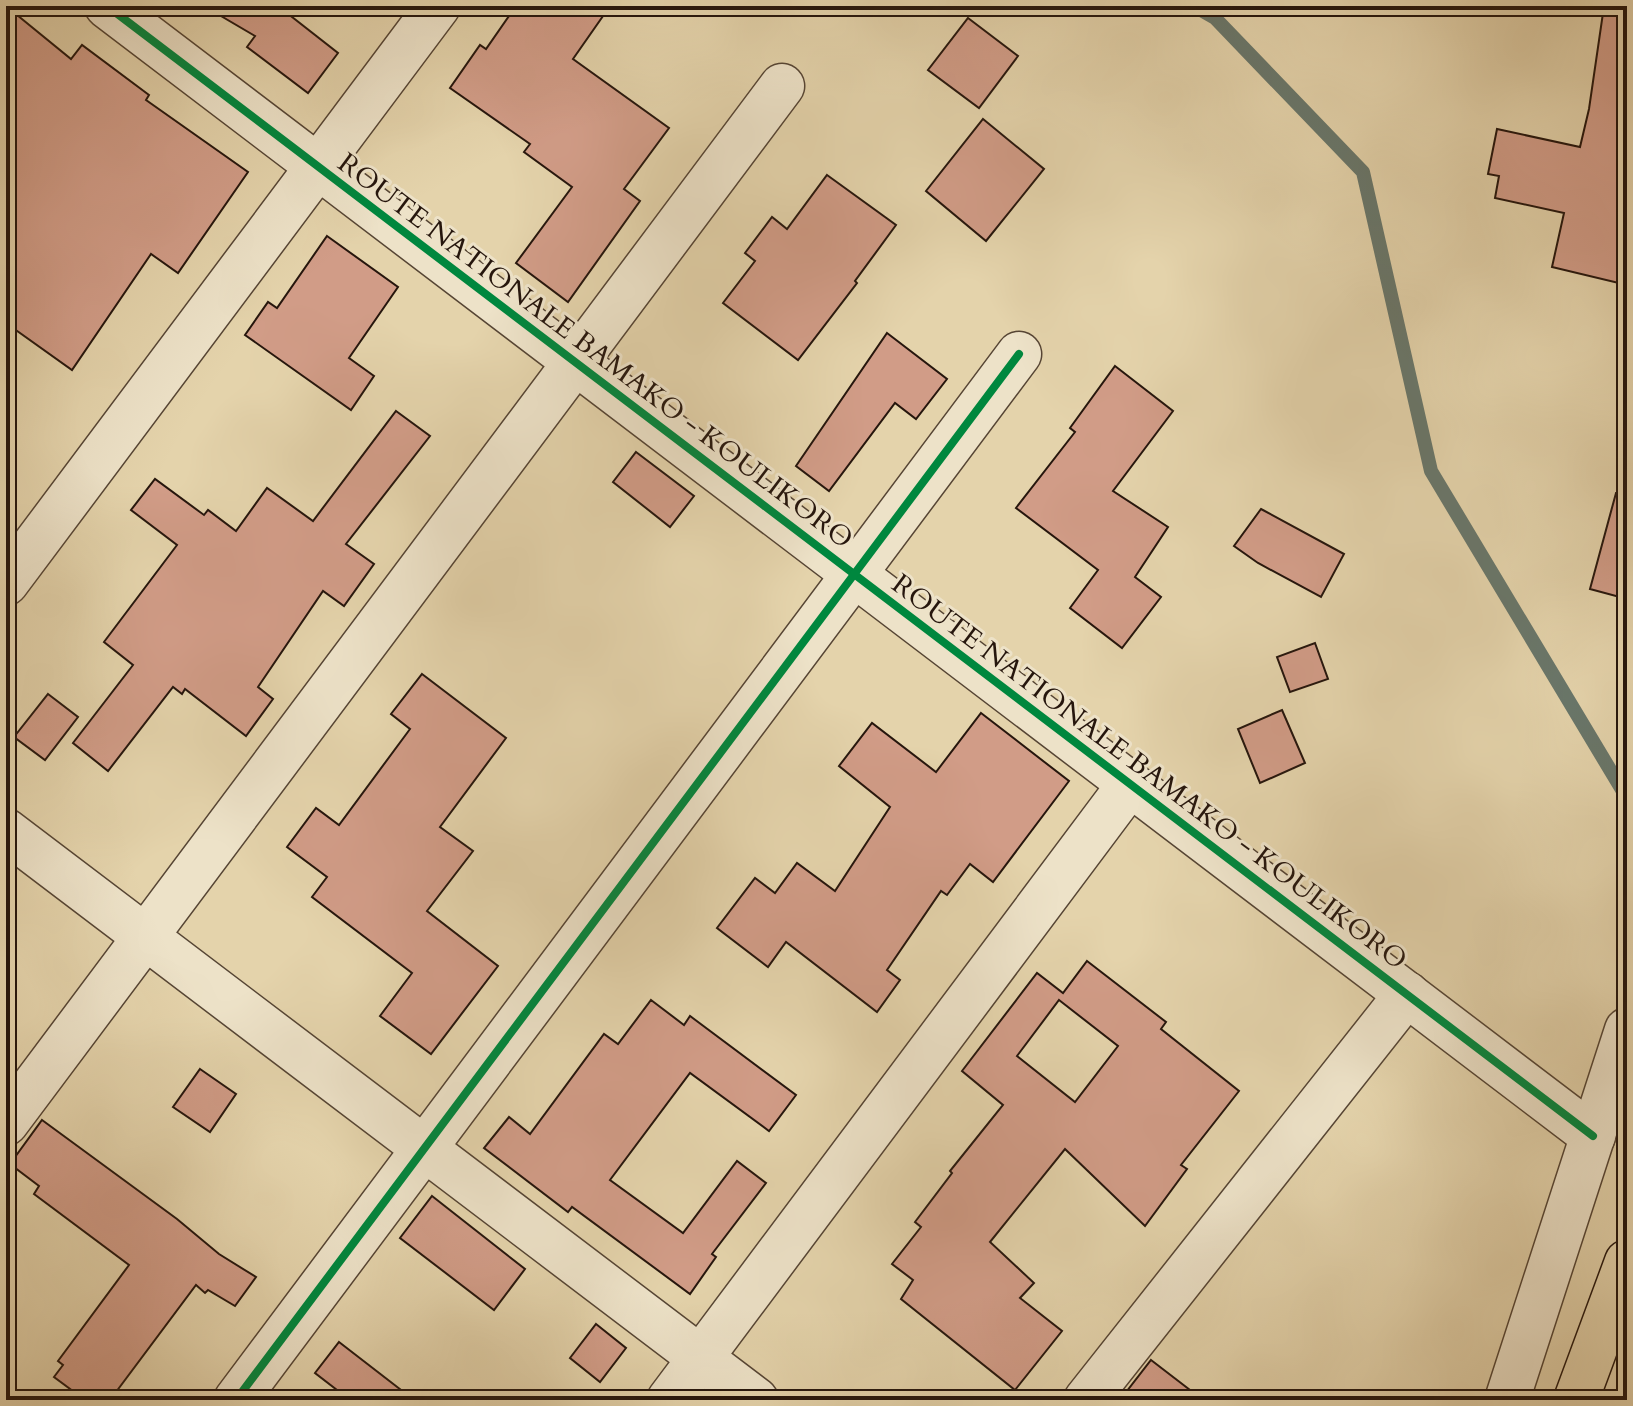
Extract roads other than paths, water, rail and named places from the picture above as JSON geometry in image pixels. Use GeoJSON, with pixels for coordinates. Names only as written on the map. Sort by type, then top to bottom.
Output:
{"type":"FeatureCollection","features":[{"type":"Feature","properties":{"kind":"highway"},"geometry":{"type":"LineString","coordinates":[[1576,1400],[1627,1262]]}},
{"type":"Feature","properties":{"kind":"street","name":"ROUTE NATIONALE BAMAKO - KOULIKORO"},"geometry":{"type":"LineString","coordinates":[[107,6],[1593,1136]]}},
{"type":"Feature","properties":{"kind":"street"},"geometry":{"type":"LineString","coordinates":[[6,583],[438,6]]}},
{"type":"Feature","properties":{"kind":"street"},"geometry":{"type":"LineString","coordinates":[[6,1123],[782,86]]}},
{"type":"Feature","properties":{"kind":"street"},"geometry":{"type":"LineString","coordinates":[[236,1400],[1019,354]]}},
{"type":"Feature","properties":{"kind":"street"},"geometry":{"type":"LineString","coordinates":[[669,1400],[1130,784]]}},
{"type":"Feature","properties":{"kind":"street"},"geometry":{"type":"LineString","coordinates":[[6,831],[756,1400]]}},
{"type":"Feature","properties":{"kind":"street"},"geometry":{"type":"LineString","coordinates":[[1086,1400],[1407,994]]}},
{"type":"Feature","properties":{"kind":"street"},"geometry":{"type":"LineString","coordinates":[[1507,1400],[1627,1030]]}},
{"type":"Feature","properties":{"kind":"waterway"},"geometry":{"type":"LineString","coordinates":[[1194,6],[1215,18],[1363,172],[1431,471],[1627,798]]}}]}
